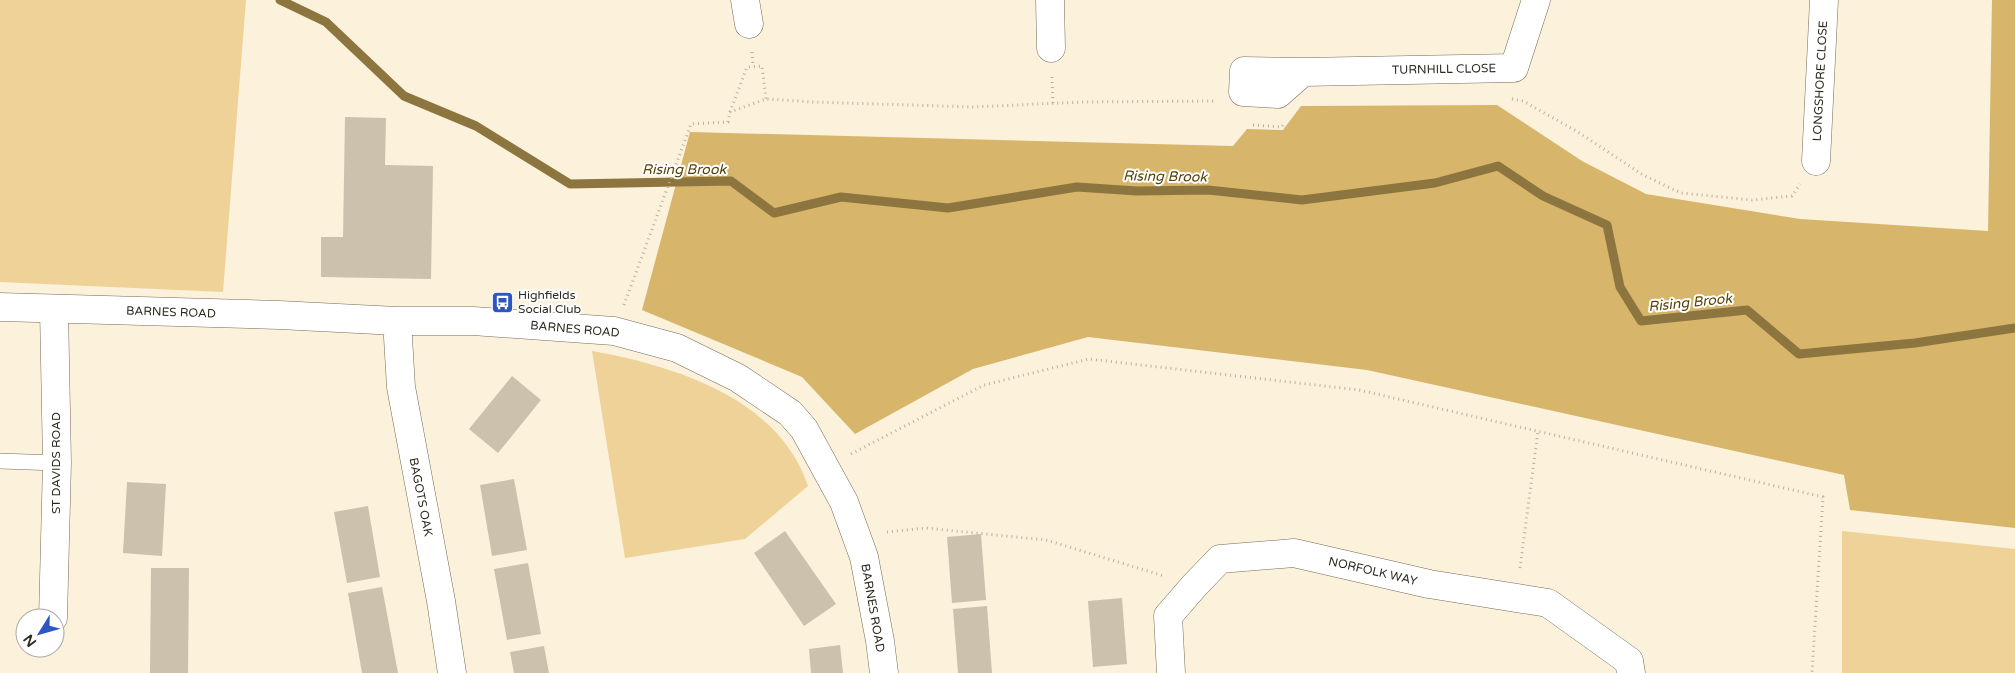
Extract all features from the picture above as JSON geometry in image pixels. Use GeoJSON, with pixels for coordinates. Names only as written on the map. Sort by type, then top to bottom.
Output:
{"type":"FeatureCollection","features":[{"type":"Feature","properties":{"kind":"street"},"geometry":{"type":"LineString","coordinates":[[1050,0],[1051,48]]}},
{"type":"Feature","properties":{"kind":"street","name":"TURNHILL CLOSE"},"geometry":{"type":"LineString","coordinates":[[1303,72],[1514,68],[1536,0]]}},
{"type":"Feature","properties":{"kind":"street","name":"LONGSHORE CLOSE"},"geometry":{"type":"LineString","coordinates":[[1816,162],[1824,0]]}},
{"type":"Feature","properties":{"kind":"street","name":"BARNES ROAD"},"geometry":{"type":"LineString","coordinates":[[0,307],[279,315],[397,321],[473,321],[614,331],[677,348],[738,378],[790,413],[804,429],[844,502],[864,557],[884,673]]}},
{"type":"Feature","properties":{"kind":"street","name":"ST DAVIDS ROAD"},"geometry":{"type":"LineString","coordinates":[[53,608],[57,463],[54,309]]}},
{"type":"Feature","properties":{"kind":"street","name":"BAGOTS OAK"},"geometry":{"type":"LineString","coordinates":[[397,321],[400,387],[452,673]]}},
{"type":"Feature","properties":{"kind":"street","name":"NORFOLK WAY"},"geometry":{"type":"LineString","coordinates":[[1171,673],[1168,616],[1220,559],[1294,553],[1429,584],[1548,603],[1629,661],[1631,673]]}},
{"type":"Feature","properties":{"kind":"lane"},"geometry":{"type":"LineString","coordinates":[[0,461],[57,463]]}},
{"type":"Feature","properties":{"kind":"path"},"geometry":{"type":"LineString","coordinates":[[614,331],[691,124],[728,122],[747,67],[762,66],[766,98]]}},
{"type":"Feature","properties":{"kind":"path"},"geometry":{"type":"LineString","coordinates":[[730,112],[766,98],[813,102],[974,107],[1082,102],[1225,101]]}},
{"type":"Feature","properties":{"kind":"path"},"geometry":{"type":"LineString","coordinates":[[1504,99],[1523,101],[1578,132],[1643,175],[1682,193],[1752,200],[1792,196],[1816,162]]}},
{"type":"Feature","properties":{"kind":"path"},"geometry":{"type":"LineString","coordinates":[[1250,116],[1252,125],[1282,127],[1286,120]]}},
{"type":"Feature","properties":{"kind":"path"},"geometry":{"type":"LineString","coordinates":[[826,467],[984,385],[1089,359],[1359,390],[1823,497],[1812,673]]}},
{"type":"Feature","properties":{"kind":"path"},"geometry":{"type":"LineString","coordinates":[[1516,599],[1538,431]]}},
{"type":"Feature","properties":{"kind":"path"},"geometry":{"type":"LineString","coordinates":[[856,535],[926,528],[1046,540],[1194,586]]}},
{"type":"Feature","properties":{"kind":"shaded area"},"geometry":{"type":"Polygon","coordinates":[[[0,0],[246,0],[223,292],[0,282],[0,0]]]}},
{"type":"Feature","properties":{"kind":"shaded area"},"geometry":{"type":"Polygon","coordinates":[[[1992,0],[2015,0],[2015,528],[1850,510],[1844,475],[1367,370],[1088,337],[973,369],[855,434],[802,377],[642,310],[690,132],[1233,146],[1247,129],[1283,130],[1301,106],[1497,105],[1582,161],[1646,194],[1800,219],[1988,231],[1992,0]]]}},
{"type":"Feature","properties":{"kind":"shaded area"},"geometry":{"type":"Polygon","coordinates":[[[592,351],[624,357],[689,377],[720,391],[749,409],[774,430],[794,456],[808,486],[745,539],[625,558],[592,351]]]}},
{"type":"Feature","properties":{"kind":"shaded area"},"geometry":{"type":"Polygon","coordinates":[[[1842,531],[2015,549],[2015,673],[1842,673],[1842,531]]]}},
{"type":"Feature","properties":{"kind":"building"},"geometry":{"type":"Polygon","coordinates":[[[345,117],[386,118],[385,165],[433,166],[431,279],[321,277],[321,237],[343,237],[345,117]]]}},
{"type":"Feature","properties":{"kind":"building"},"geometry":{"type":"Polygon","coordinates":[[[512,376],[541,400],[498,453],[469,429],[512,376]]]}},
{"type":"Feature","properties":{"kind":"building"},"geometry":{"type":"Polygon","coordinates":[[[514,479],[527,550],[492,556],[480,485],[514,479]]]}},
{"type":"Feature","properties":{"kind":"building"},"geometry":{"type":"Polygon","coordinates":[[[127,482],[166,484],[162,556],[123,553],[127,482]]]}},
{"type":"Feature","properties":{"kind":"building"},"geometry":{"type":"Polygon","coordinates":[[[368,506],[380,577],[347,583],[334,512],[368,506]]]}},
{"type":"Feature","properties":{"kind":"building"},"geometry":{"type":"Polygon","coordinates":[[[785,531],[836,604],[804,626],[754,553],[785,531]]]}},
{"type":"Feature","properties":{"kind":"building"},"geometry":{"type":"Polygon","coordinates":[[[981,534],[986,600],[952,603],[947,537],[981,534]]]}},
{"type":"Feature","properties":{"kind":"building"},"geometry":{"type":"Polygon","coordinates":[[[528,563],[541,634],[507,640],[494,569],[528,563]]]}},
{"type":"Feature","properties":{"kind":"building"},"geometry":{"type":"Polygon","coordinates":[[[151,568],[189,568],[188,673],[150,673],[151,568]]]}},
{"type":"Feature","properties":{"kind":"building"},"geometry":{"type":"Polygon","coordinates":[[[382,587],[398,673],[362,673],[348,593],[382,587]]]}},
{"type":"Feature","properties":{"kind":"building"},"geometry":{"type":"Polygon","coordinates":[[[1122,598],[1127,664],[1093,667],[1088,601],[1122,598]]]}},
{"type":"Feature","properties":{"kind":"building"},"geometry":{"type":"Polygon","coordinates":[[[987,606],[992,673],[958,673],[953,609],[987,606]]]}},
{"type":"Feature","properties":{"kind":"building"},"geometry":{"type":"Polygon","coordinates":[[[840,645],[843,673],[811,673],[809,649],[840,645]]]}},
{"type":"Feature","properties":{"kind":"building"},"geometry":{"type":"Polygon","coordinates":[[[544,646],[549,673],[514,673],[510,652],[544,646]]]}},
{"type":"Feature","properties":{"kind":"waterway","name":"Rising Brook"},"geometry":{"type":"LineString","coordinates":[[280,0],[326,22],[404,96],[476,126],[570,184],[731,181],[774,213],[841,197],[948,208],[1077,187],[1137,191],[1208,190],[1302,200],[1435,183],[1498,166],[1543,196],[1607,225],[1620,287],[1641,321],[1747,310],[1799,354],[1915,343],[2015,328]]}},
{"type":"Feature","properties":{"kind":"place","name":"Highfields Social Club"},"geometry":{"type":"Point","coordinates":[502,302]}}]}
